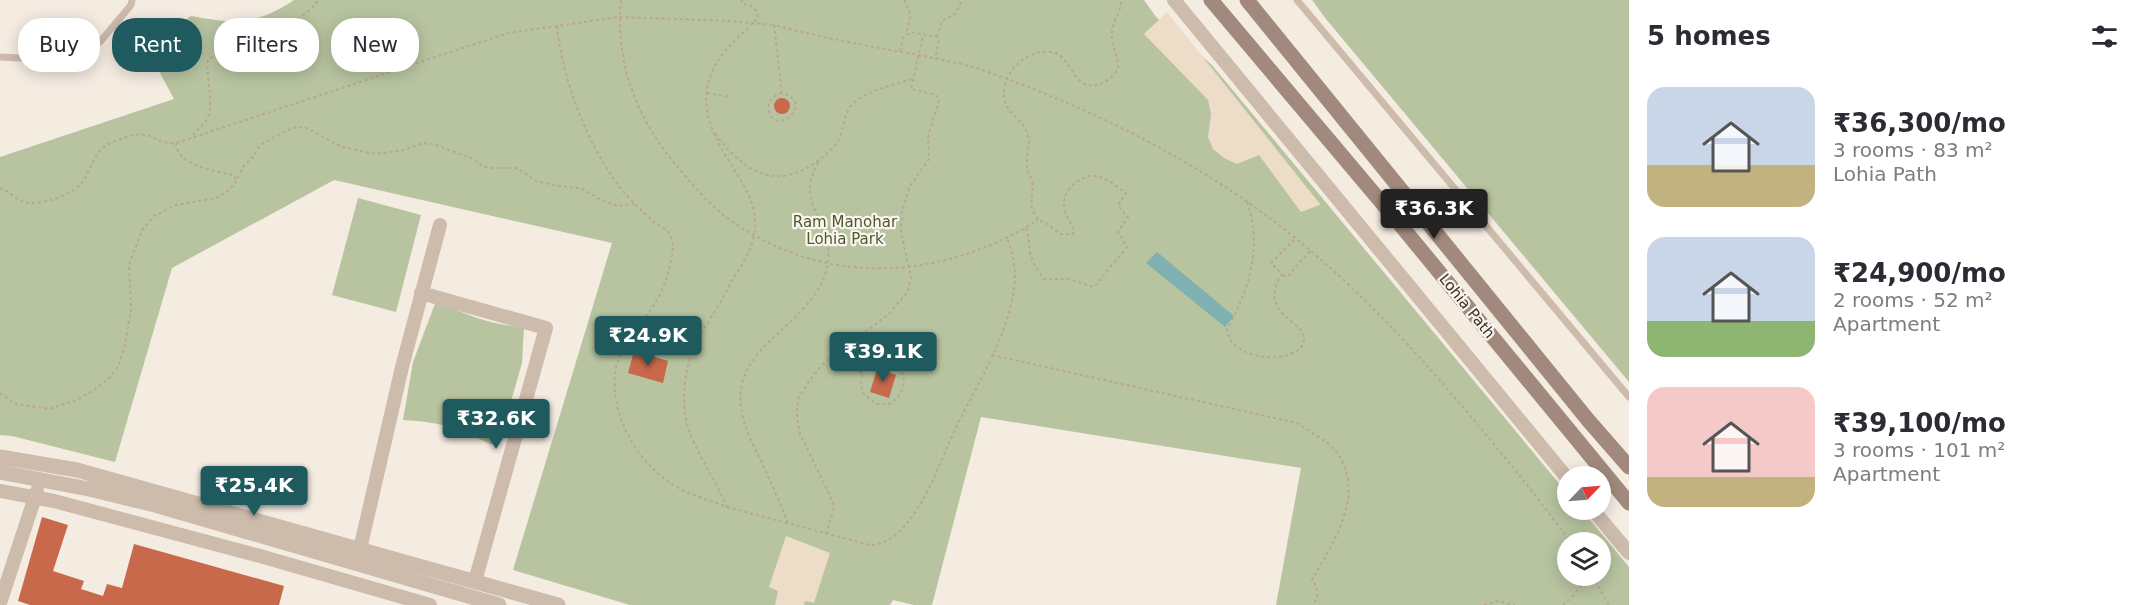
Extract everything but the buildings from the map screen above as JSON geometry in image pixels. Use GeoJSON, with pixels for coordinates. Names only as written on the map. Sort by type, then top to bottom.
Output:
{"type":"FeatureCollection","features":[{"type":"Feature","properties":{"kind":"main road","name":"Lohia Path"},"geometry":{"type":"LineString","coordinates":[[1211,0],[1398,222],[1629,503]]}},
{"type":"Feature","properties":{"kind":"main road","name":"Lohia Path"},"geometry":{"type":"LineString","coordinates":[[1247,0],[1588,420],[1629,467]]}},
{"type":"Feature","properties":{"kind":"street"},"geometry":{"type":"LineString","coordinates":[[1174,0],[1557,466]]}},
{"type":"Feature","properties":{"kind":"street"},"geometry":{"type":"LineString","coordinates":[[360,549],[402,367],[440,225]]}},
{"type":"Feature","properties":{"kind":"street"},"geometry":{"type":"LineString","coordinates":[[421,293],[546,328],[475,581]]}},
{"type":"Feature","properties":{"kind":"street"},"geometry":{"type":"LineString","coordinates":[[0,457],[77,470],[475,581],[528,602],[558,605]]}},
{"type":"Feature","properties":{"kind":"street"},"geometry":{"type":"LineString","coordinates":[[0,472],[155,505],[499,605]]}},
{"type":"Feature","properties":{"kind":"street"},"geometry":{"type":"LineString","coordinates":[[0,603],[40,479]]}},
{"type":"Feature","properties":{"kind":"street"},"geometry":{"type":"LineString","coordinates":[[0,491],[35,497],[248,553],[394,600],[430,605]]}},
{"type":"Feature","properties":{"kind":"street"},"geometry":{"type":"LineString","coordinates":[[1601,520],[1629,553]]}},
{"type":"Feature","properties":{"kind":"street"},"geometry":{"type":"LineString","coordinates":[[394,600],[401,576]]}},
{"type":"Feature","properties":{"kind":"lane"},"geometry":{"type":"LineString","coordinates":[[0,57],[56,60],[100,42],[132,0]]}},
{"type":"Feature","properties":{"kind":"lane"},"geometry":{"type":"LineString","coordinates":[[1297,0],[1629,397]]}},
{"type":"Feature","properties":{"kind":"path"},"geometry":{"type":"LineString","coordinates":[[191,137],[208,119],[210,96],[206,72],[208,59],[296,20],[319,0]]}},
{"type":"Feature","properties":{"kind":"path"},"geometry":{"type":"LineString","coordinates":[[621,0],[620,17],[624,61],[629,86],[642,114],[673,162],[710,204],[754,235],[792,253],[857,268],[910,267],[950,261],[1007,238],[1038,220]]}},
{"type":"Feature","properties":{"kind":"path"},"geometry":{"type":"LineString","coordinates":[[727,507],[691,437],[686,417],[684,391],[686,375],[696,342],[744,262],[754,235],[754,207],[713,132],[708,116],[707,93],[710,74],[715,65],[758,18],[752,6],[744,4],[741,0]]}},
{"type":"Feature","properties":{"kind":"path"},"geometry":{"type":"LineString","coordinates":[[900,52],[911,15],[904,0]]}},
{"type":"Feature","properties":{"kind":"path"},"geometry":{"type":"LineString","coordinates":[[935,59],[939,40],[937,38],[942,21],[955,14],[962,0]]}},
{"type":"Feature","properties":{"kind":"path"},"geometry":{"type":"LineString","coordinates":[[1026,228],[1033,264],[1044,279],[1069,279],[1094,287],[1127,247],[1118,232],[1128,217],[1118,206],[1126,193],[1096,176],[1083,178],[1073,184],[1064,199],[1065,212],[1074,230],[1073,234],[1059,234],[1046,223],[1038,220],[1032,208],[1032,181],[1027,167],[1028,135],[1022,122],[1011,111],[1005,100],[1005,89],[1016,64],[1036,52],[1054,53],[1062,57],[1082,82],[1094,86],[1106,81],[1118,69],[1118,54],[1111,36],[1121,9],[1121,0]]}},
{"type":"Feature","properties":{"kind":"path"},"geometry":{"type":"LineString","coordinates":[[0,189],[6,190],[24,202],[45,202],[79,187],[99,151],[107,145],[130,136],[147,134],[165,144],[176,143],[508,33],[620,17],[752,22],[964,65],[1051,96],[1134,135],[1199,170],[1247,202],[1295,239],[1370,306],[1422,358],[1535,492],[1563,532]]}},
{"type":"Feature","properties":{"kind":"path"},"geometry":{"type":"LineString","coordinates":[[557,26],[559,48],[579,112],[605,164],[619,186],[635,204],[668,231],[672,240],[667,280],[653,306],[624,346],[617,361],[615,382],[617,402],[630,439],[657,472],[672,484],[688,492],[727,507],[859,543],[879,545],[902,530],[922,502],[992,355],[1008,312],[1015,279],[1012,252],[1007,238]]}},
{"type":"Feature","properties":{"kind":"path"},"geometry":{"type":"LineString","coordinates":[[774,26],[783,93]]}},
{"type":"Feature","properties":{"kind":"path"},"geometry":{"type":"LineString","coordinates":[[906,34],[911,32],[937,38]]}},
{"type":"Feature","properties":{"kind":"path"},"geometry":{"type":"LineString","coordinates":[[826,534],[834,508],[800,434],[797,417],[798,399],[823,364],[889,314],[906,296],[911,285],[910,267],[901,232],[902,210],[910,186],[929,159],[928,136],[939,101],[936,95],[911,89],[923,35]]}},
{"type":"Feature","properties":{"kind":"path"},"geometry":{"type":"LineString","coordinates":[[713,132],[749,169],[771,176],[784,176],[802,171],[819,161],[835,146],[850,107],[861,98],[914,78]]}},
{"type":"Feature","properties":{"kind":"path"},"geometry":{"type":"LineString","coordinates":[[707,93],[731,97]]}},
{"type":"Feature","properties":{"kind":"path"},"geometry":{"type":"LineString","coordinates":[[783,93],[792,97],[796,108],[790,118],[781,121],[773,118],[769,107],[772,99],[783,93]]}},
{"type":"Feature","properties":{"kind":"path"},"geometry":{"type":"LineString","coordinates":[[0,393],[16,404],[49,409],[77,400],[109,378],[119,365],[125,344],[131,310],[129,265],[142,230],[154,216],[176,205],[216,198],[226,192],[237,180],[260,145],[296,127],[307,128],[342,147],[376,154],[405,150],[423,143],[433,144],[474,159],[482,166],[517,168],[536,181],[553,186],[583,189],[599,199],[618,206],[635,204]]}},
{"type":"Feature","properties":{"kind":"path"},"geometry":{"type":"LineString","coordinates":[[176,143],[181,156],[232,175],[237,180]]}},
{"type":"Feature","properties":{"kind":"path"},"geometry":{"type":"LineString","coordinates":[[788,524],[747,430],[742,413],[742,386],[757,354],[809,305],[823,281],[828,252],[825,235],[810,201],[809,193],[812,177],[819,161]]}},
{"type":"Feature","properties":{"kind":"path"},"geometry":{"type":"LineString","coordinates":[[1247,202],[1253,225],[1254,259],[1241,302],[1227,330],[1230,340],[1250,356],[1260,358],[1287,355],[1300,349],[1303,344],[1304,334],[1284,315],[1275,299],[1274,291],[1282,274]]}},
{"type":"Feature","properties":{"kind":"path"},"geometry":{"type":"LineString","coordinates":[[1295,239],[1271,263],[1282,274],[1287,277],[1310,251]]}},
{"type":"Feature","properties":{"kind":"path"},"geometry":{"type":"LineString","coordinates":[[992,355],[1298,423],[1338,453],[1345,469],[1348,501],[1344,519],[1312,580],[1319,595],[1314,605]]}},
{"type":"Feature","properties":{"kind":"path"},"geometry":{"type":"LineString","coordinates":[[833,357],[863,373]]}},
{"type":"Feature","properties":{"kind":"path"},"geometry":{"type":"LineString","coordinates":[[881,362],[896,365],[901,370],[904,379],[901,393],[890,404],[876,404],[862,392],[863,373],[881,362]]}},
{"type":"Feature","properties":{"kind":"path"},"geometry":{"type":"LineString","coordinates":[[1563,605],[1580,586]]}},
{"type":"Feature","properties":{"kind":"path"},"geometry":{"type":"LineString","coordinates":[[1598,586],[1609,605]]}},
{"type":"Feature","properties":{"kind":"path"},"geometry":{"type":"LineString","coordinates":[[1484,605],[1498,602],[1515,605]]}},
{"type":"Feature","properties":{"kind":"green space","name":"Ram Manohar Lohia Park"},"geometry":{"type":"Polygon","coordinates":[[[294,0],[1144,0],[1156,17],[1211,64],[1557,481],[1557,520],[1590,520],[1600,532],[1557,532],[1557,586],[1611,586],[1611,545],[1629,567],[1629,605],[1276,605],[1301,468],[981,417],[932,605],[914,605],[893,600],[890,605],[630,605],[513,570],[612,243],[334,180],[172,268],[115,462],[0,435],[0,157],[174,99],[159,72],[202,72],[202,18],[188,18],[191,16],[214,20],[214,72],[319,72],[319,18],[259,18],[294,0]]]}},
{"type":"Feature","properties":{"kind":"green space"},"geometry":{"type":"Polygon","coordinates":[[[1312,0],[1629,0],[1629,382],[1326,19],[1312,0]]]}},
{"type":"Feature","properties":{"kind":"green space"},"geometry":{"type":"Polygon","coordinates":[[[358,198],[421,215],[396,312],[332,295],[358,198]]]}},
{"type":"Feature","properties":{"kind":"green space"},"geometry":{"type":"Polygon","coordinates":[[[436,301],[479,318],[524,327],[522,363],[510,405],[492,445],[449,427],[403,420],[413,362],[436,301]]]}},
{"type":"Feature","properties":{"kind":"shaded area"},"geometry":{"type":"Polygon","coordinates":[[[1167,12],[1320,205],[1301,212],[1259,155],[1237,164],[1224,158],[1213,149],[1208,137],[1211,114],[1208,100],[1144,34],[1167,12]]]}},
{"type":"Feature","properties":{"kind":"shaded area"},"geometry":{"type":"Polygon","coordinates":[[[786,536],[830,553],[814,603],[805,601],[804,605],[775,605],[778,591],[769,587],[786,536]]]}},
{"type":"Feature","properties":{"kind":"water"},"geometry":{"type":"Polygon","coordinates":[[[1157,252],[1234,316],[1225,327],[1146,263],[1157,252]]]}}]}
